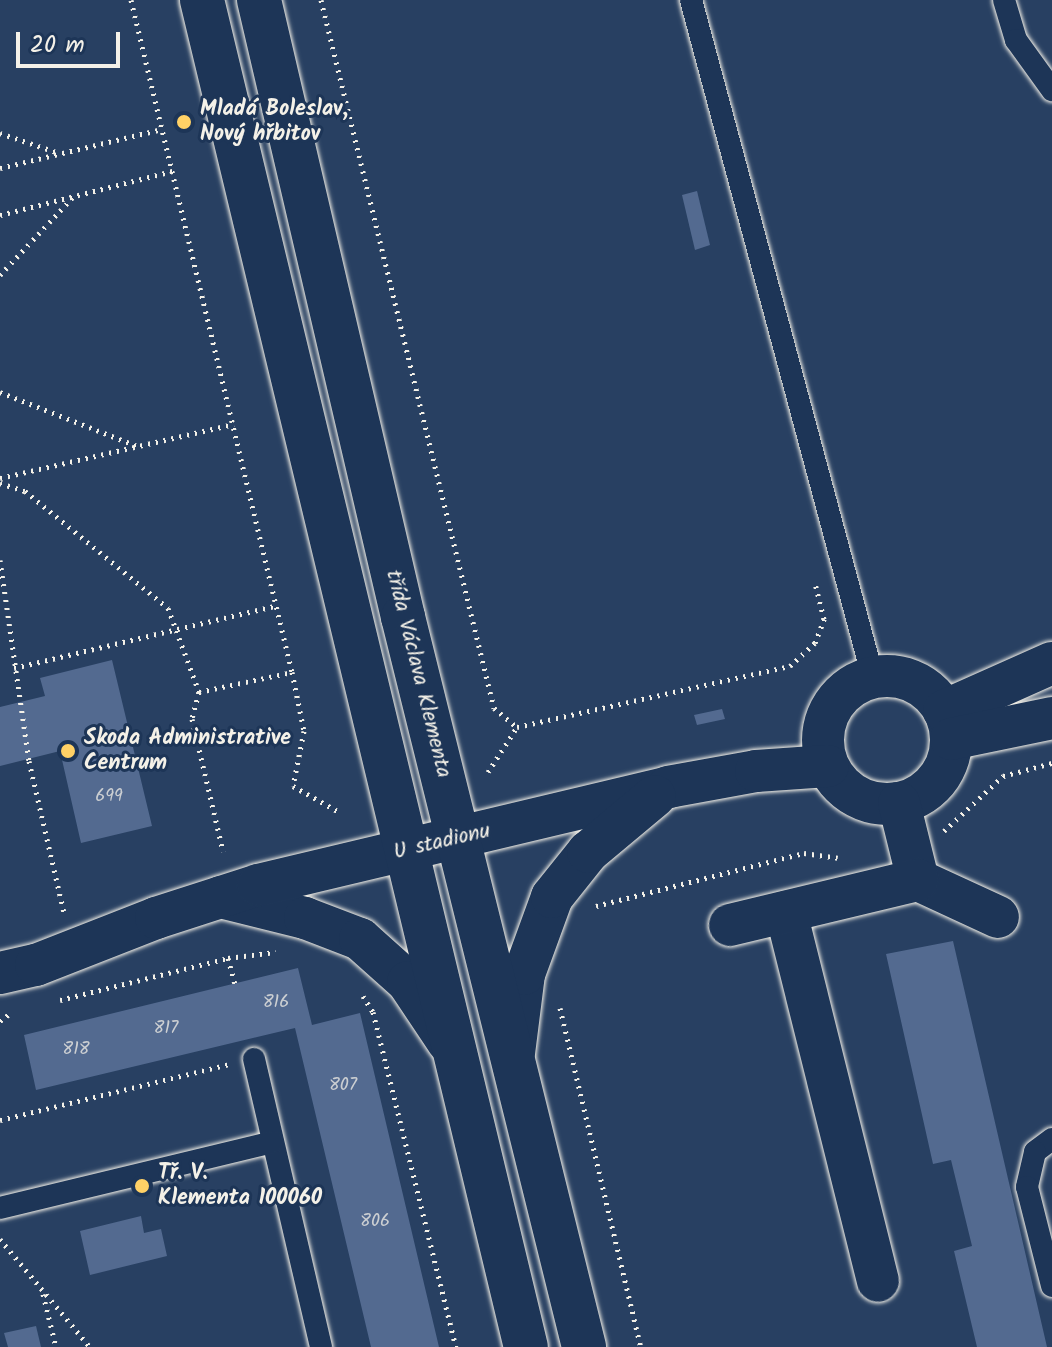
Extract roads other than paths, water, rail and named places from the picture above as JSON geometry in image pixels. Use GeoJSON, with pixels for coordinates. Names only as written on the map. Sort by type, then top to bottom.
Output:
{"type":"FeatureCollection","features":[{"type":"Feature","properties":{"kind":"street"},"geometry":{"type":"LineString","coordinates":[[202,0],[526,1347]]}},
{"type":"Feature","properties":{"kind":"street","name":"třída Václava Klementa"},"geometry":{"type":"LineString","coordinates":[[259,0],[584,1347]]}},
{"type":"Feature","properties":{"kind":"street"},"geometry":{"type":"LineString","coordinates":[[948,725],[1052,663]]}},
{"type":"Feature","properties":{"kind":"street"},"geometry":{"type":"LineString","coordinates":[[873,678],[914,682],[948,725],[942,773],[931,787],[899,803],[870,802],[858,796],[845,789],[828,766],[823,744],[835,702],[852,686],[873,678]]}},
{"type":"Feature","properties":{"kind":"street"},"geometry":{"type":"LineString","coordinates":[[948,725],[1006,728],[1052,718]]}},
{"type":"Feature","properties":{"kind":"street","name":"U stadionu"},"geometry":{"type":"LineString","coordinates":[[0,973],[83,949],[216,896],[668,787],[756,771],[828,766]]}},
{"type":"Feature","properties":{"kind":"street","name":"U stadionu"},"geometry":{"type":"LineString","coordinates":[[514,1053],[524,974],[552,897],[588,852],[668,787]]}},
{"type":"Feature","properties":{"kind":"street"},"geometry":{"type":"LineString","coordinates":[[899,803],[916,870],[998,917]]}},
{"type":"Feature","properties":{"kind":"street"},"geometry":{"type":"LineString","coordinates":[[730,925],[786,912],[916,870]]}},
{"type":"Feature","properties":{"kind":"street"},"geometry":{"type":"LineString","coordinates":[[216,896],[305,918],[360,939],[408,982],[457,1058]]}},
{"type":"Feature","properties":{"kind":"street"},"geometry":{"type":"LineString","coordinates":[[786,912],[878,1281]]}},
{"type":"Feature","properties":{"kind":"lane"},"geometry":{"type":"LineString","coordinates":[[691,0],[873,678]]}},
{"type":"Feature","properties":{"kind":"lane"},"geometry":{"type":"LineString","coordinates":[[1004,0],[1016,40],[1052,90]]}},
{"type":"Feature","properties":{"kind":"lane"},"geometry":{"type":"LineString","coordinates":[[254,1059],[321,1347]]}},
{"type":"Feature","properties":{"kind":"lane"},"geometry":{"type":"LineString","coordinates":[[1052,1139],[1035,1152],[1027,1187],[1052,1286]]}},
{"type":"Feature","properties":{"kind":"lane"},"geometry":{"type":"LineString","coordinates":[[0,1208],[272,1142]]}},
{"type":"Feature","properties":{"kind":"place","name":"Mladá Boleslav, Nový hřbitov"},"geometry":{"type":"Point","coordinates":[184,122]}},
{"type":"Feature","properties":{"kind":"place","name":"Skoda Administrative Centrum"},"geometry":{"type":"Point","coordinates":[68,751]}},
{"type":"Feature","properties":{"kind":"place","name":"Tř. V. Klementa 100060"},"geometry":{"type":"Point","coordinates":[142,1186]}}]}
